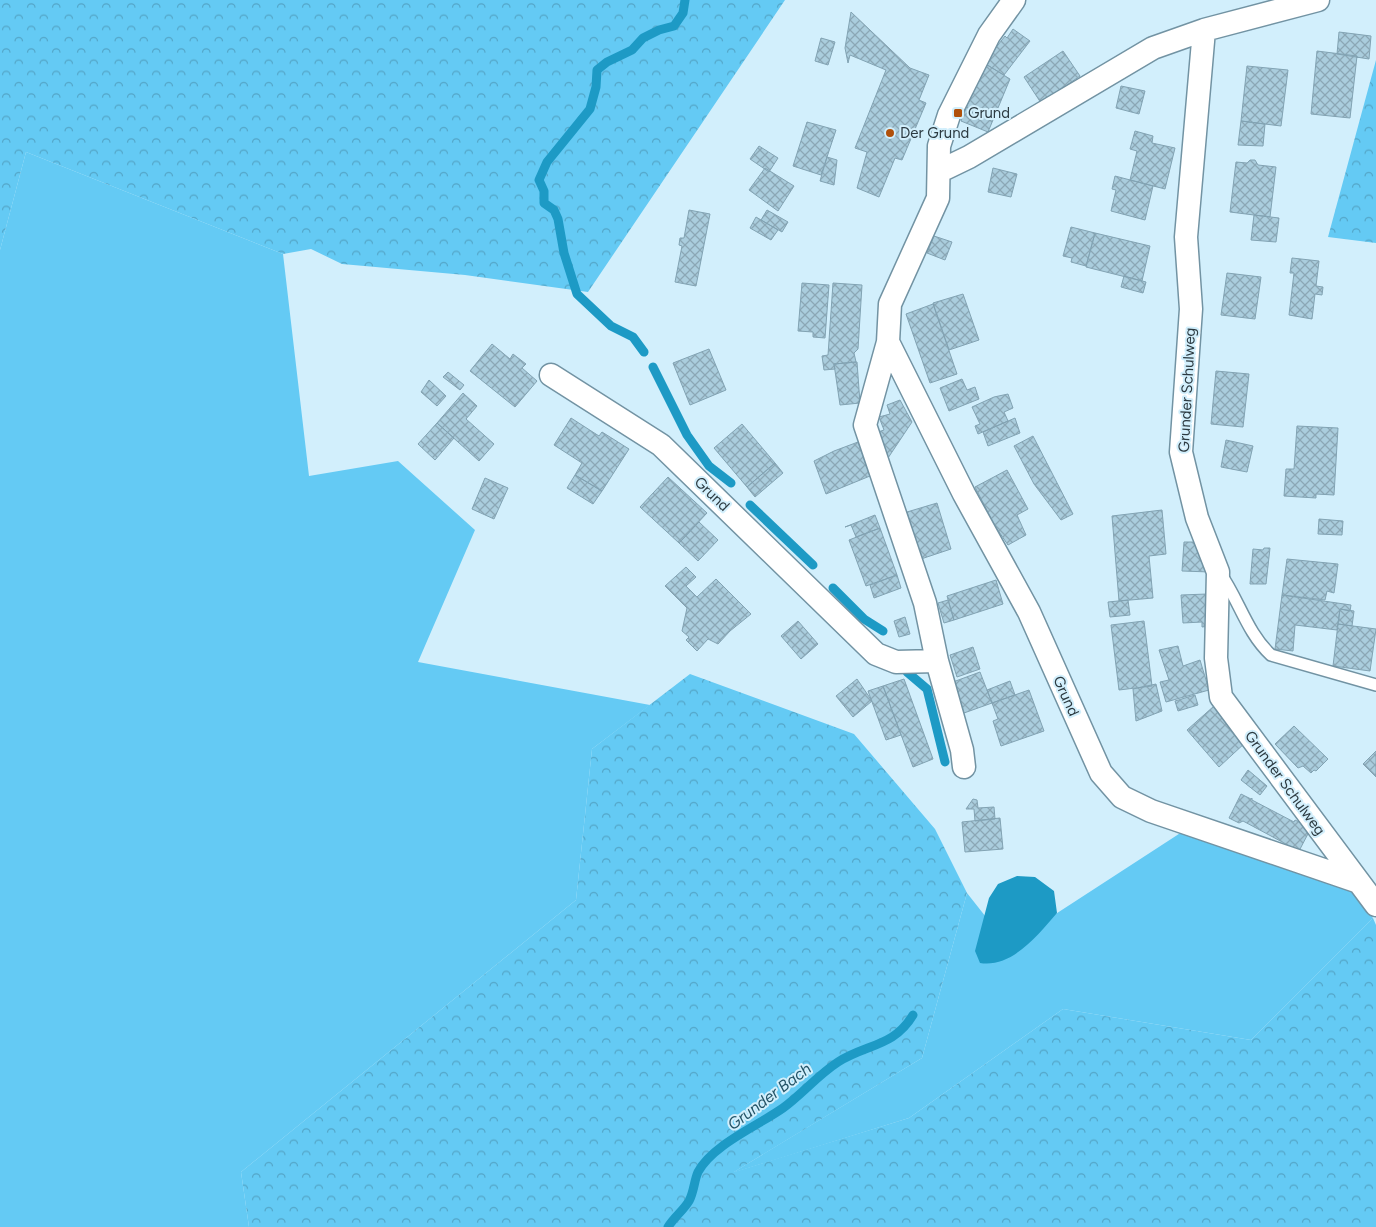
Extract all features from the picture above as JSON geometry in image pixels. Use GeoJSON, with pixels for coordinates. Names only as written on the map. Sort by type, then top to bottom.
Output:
{"type":"FeatureCollection","features":[{"type":"Feature","properties":{"kind":"street","name":"Grund"},"geometry":{"type":"LineString","coordinates":[[964,767],[962,750],[937,660],[925,603],[865,425],[888,342],[890,304],[938,198],[939,146],[949,115],[989,35],[1014,0]]}},
{"type":"Feature","properties":{"kind":"street"},"geometry":{"type":"LineString","coordinates":[[940,171],[969,158],[1153,48],[1204,30],[1318,0]]}},
{"type":"Feature","properties":{"kind":"street","name":"Grunder Schulweg"},"geometry":{"type":"LineString","coordinates":[[1204,30],[1186,237],[1191,309],[1181,452],[1197,518],[1218,572],[1216,658],[1221,697],[1356,881]]}},
{"type":"Feature","properties":{"kind":"street","name":"Grund"},"geometry":{"type":"LineString","coordinates":[[888,342],[964,494],[1028,612],[1101,773],[1122,797],[1151,811],[1356,881]]}},
{"type":"Feature","properties":{"kind":"street","name":"Grund"},"geometry":{"type":"LineString","coordinates":[[551,375],[661,445],[876,654],[896,662],[937,660]]}},
{"type":"Feature","properties":{"kind":"street"},"geometry":{"type":"LineString","coordinates":[[1356,881],[1376,905]]}},
{"type":"Feature","properties":{"kind":"lane"},"geometry":{"type":"LineString","coordinates":[[1218,572],[1233,591],[1257,643],[1270,655],[1376,684]]}},
{"type":"Feature","properties":{"kind":"green space"},"geometry":{"type":"Polygon","coordinates":[[[0,0],[785,0],[588,292],[465,275],[342,264],[311,249],[283,254],[26,152],[0,250],[0,0]]]}},
{"type":"Feature","properties":{"kind":"green space"},"geometry":{"type":"Polygon","coordinates":[[[1376,60],[1376,243],[1328,237],[1376,60]]]}},
{"type":"Feature","properties":{"kind":"green space"},"geometry":{"type":"Polygon","coordinates":[[[26,152],[283,254],[309,476],[398,461],[475,530],[418,662],[650,705],[592,749],[576,900],[241,1172],[249,1227],[0,1227],[0,250],[26,152]]]}},
{"type":"Feature","properties":{"kind":"green space"},"geometry":{"type":"Polygon","coordinates":[[[690,674],[854,734],[935,829],[967,893],[922,1058],[734,1172],[909,1118],[1063,1009],[1251,1040],[1373,918],[1376,925],[1376,1227],[249,1227],[241,1172],[576,900],[592,749],[690,674]]]}},
{"type":"Feature","properties":{"kind":"green space"},"geometry":{"type":"Polygon","coordinates":[[[1185,830],[1344,882],[1373,918],[1251,1040],[1063,1009],[909,1118],[732,1173],[922,1058],[967,893],[1008,945],[1185,830]]]}},
{"type":"Feature","properties":{"kind":"shaded area"},"geometry":{"type":"Polygon","coordinates":[[[1017,876],[1035,877],[1054,891],[1057,913],[1033,940],[1013,955],[992,963],[980,963],[975,951],[989,898],[998,884],[1017,876]]]}},
{"type":"Feature","properties":{"kind":"building"},"geometry":{"type":"Polygon","coordinates":[[[851,12],[910,68],[929,75],[919,100],[926,103],[902,160],[895,158],[879,197],[857,188],[867,152],[855,148],[886,70],[850,55],[848,63],[845,48],[851,12]]]}},
{"type":"Feature","properties":{"kind":"building"},"geometry":{"type":"Polygon","coordinates":[[[1013,29],[1030,41],[1004,75],[984,63],[1005,36],[1007,38],[1013,29]]]}},
{"type":"Feature","properties":{"kind":"building"},"geometry":{"type":"Polygon","coordinates":[[[1339,32],[1371,36],[1369,59],[1337,54],[1339,32]]]}},
{"type":"Feature","properties":{"kind":"building"},"geometry":{"type":"Polygon","coordinates":[[[821,38],[835,42],[828,65],[815,61],[821,38]]]}},
{"type":"Feature","properties":{"kind":"building"},"geometry":{"type":"Polygon","coordinates":[[[1063,51],[1080,76],[1041,103],[1024,77],[1063,51]]]}},
{"type":"Feature","properties":{"kind":"building"},"geometry":{"type":"Polygon","coordinates":[[[1317,51],[1357,56],[1350,118],[1311,114],[1317,51]]]}},
{"type":"Feature","properties":{"kind":"building"},"geometry":{"type":"Polygon","coordinates":[[[984,63],[1010,79],[988,132],[961,121],[984,63]]]}},
{"type":"Feature","properties":{"kind":"building"},"geometry":{"type":"Polygon","coordinates":[[[1247,66],[1288,70],[1281,126],[1241,121],[1247,66]]]}},
{"type":"Feature","properties":{"kind":"building"},"geometry":{"type":"Polygon","coordinates":[[[1121,86],[1145,91],[1139,114],[1116,108],[1121,86]]]}},
{"type":"Feature","properties":{"kind":"building"},"geometry":{"type":"Polygon","coordinates":[[[1241,121],[1265,124],[1263,146],[1238,145],[1241,121]]]}},
{"type":"Feature","properties":{"kind":"building"},"geometry":{"type":"Polygon","coordinates":[[[807,122],[836,130],[821,175],[793,166],[807,122]]]}},
{"type":"Feature","properties":{"kind":"building"},"geometry":{"type":"Polygon","coordinates":[[[1135,131],[1153,136],[1152,143],[1175,148],[1165,189],[1130,180],[1137,151],[1130,149],[1135,131]]]}},
{"type":"Feature","properties":{"kind":"building"},"geometry":{"type":"Polygon","coordinates":[[[759,146],[778,158],[769,172],[750,159],[759,146]]]}},
{"type":"Feature","properties":{"kind":"building"},"geometry":{"type":"Polygon","coordinates":[[[827,157],[837,160],[834,185],[820,181],[827,157]]]}},
{"type":"Feature","properties":{"kind":"building"},"geometry":{"type":"Polygon","coordinates":[[[1250,160],[1255,160],[1258,165],[1276,167],[1270,217],[1230,212],[1236,162],[1247,163],[1250,160]]]}},
{"type":"Feature","properties":{"kind":"building"},"geometry":{"type":"Polygon","coordinates":[[[765,168],[794,186],[778,211],[749,190],[765,168]]]}},
{"type":"Feature","properties":{"kind":"building"},"geometry":{"type":"Polygon","coordinates":[[[993,168],[1017,174],[1011,197],[988,192],[993,168]]]}},
{"type":"Feature","properties":{"kind":"building"},"geometry":{"type":"Polygon","coordinates":[[[1115,176],[1153,186],[1145,220],[1111,211],[1116,190],[1112,189],[1115,176]]]}},
{"type":"Feature","properties":{"kind":"building"},"geometry":{"type":"Polygon","coordinates":[[[689,210],[710,214],[696,286],[675,282],[682,246],[679,245],[680,238],[684,238],[689,210]]]}},
{"type":"Feature","properties":{"kind":"building"},"geometry":{"type":"Polygon","coordinates":[[[767,210],[788,222],[782,232],[761,220],[767,210]]]}},
{"type":"Feature","properties":{"kind":"building"},"geometry":{"type":"Polygon","coordinates":[[[1254,215],[1279,218],[1276,242],[1251,240],[1254,215]]]}},
{"type":"Feature","properties":{"kind":"building"},"geometry":{"type":"Polygon","coordinates":[[[756,217],[778,230],[771,240],[750,228],[756,217]]]}},
{"type":"Feature","properties":{"kind":"building"},"geometry":{"type":"Polygon","coordinates":[[[1071,227],[1095,233],[1086,266],[1071,262],[1072,258],[1063,256],[1071,227]]]}},
{"type":"Feature","properties":{"kind":"building"},"geometry":{"type":"Polygon","coordinates":[[[1095,233],[1150,246],[1142,281],[1086,267],[1095,233]]]}},
{"type":"Feature","properties":{"kind":"building"},"geometry":{"type":"Polygon","coordinates":[[[934,236],[952,242],[945,260],[927,253],[934,236]]]}},
{"type":"Feature","properties":{"kind":"building"},"geometry":{"type":"Polygon","coordinates":[[[1292,258],[1319,261],[1316,286],[1323,287],[1322,295],[1315,294],[1312,319],[1289,315],[1294,273],[1290,273],[1292,258]]]}},
{"type":"Feature","properties":{"kind":"building"},"geometry":{"type":"Polygon","coordinates":[[[1227,273],[1261,277],[1255,319],[1221,315],[1227,273]]]}},
{"type":"Feature","properties":{"kind":"building"},"geometry":{"type":"Polygon","coordinates":[[[1124,276],[1146,282],[1143,293],[1121,287],[1124,276]]]}},
{"type":"Feature","properties":{"kind":"building"},"geometry":{"type":"Polygon","coordinates":[[[802,283],[829,285],[825,338],[813,337],[813,332],[798,331],[802,283]]]}},
{"type":"Feature","properties":{"kind":"building"},"geometry":{"type":"Polygon","coordinates":[[[833,283],[862,285],[858,349],[854,353],[856,362],[834,364],[835,369],[824,370],[822,356],[828,355],[833,283]]]}},
{"type":"Feature","properties":{"kind":"building"},"geometry":{"type":"Polygon","coordinates":[[[963,294],[979,340],[949,350],[933,303],[963,294]]]}},
{"type":"Feature","properties":{"kind":"building"},"geometry":{"type":"Polygon","coordinates":[[[933,304],[957,374],[930,383],[906,314],[933,304]]]}},
{"type":"Feature","properties":{"kind":"building"},"geometry":{"type":"Polygon","coordinates":[[[492,344],[510,359],[513,354],[526,364],[522,368],[537,381],[515,407],[470,371],[492,344]]]}},
{"type":"Feature","properties":{"kind":"building"},"geometry":{"type":"Polygon","coordinates":[[[709,349],[726,390],[690,405],[673,363],[709,349]]]}},
{"type":"Feature","properties":{"kind":"building"},"geometry":{"type":"Polygon","coordinates":[[[857,362],[860,403],[840,405],[834,364],[857,362]]]}},
{"type":"Feature","properties":{"kind":"building"},"geometry":{"type":"Polygon","coordinates":[[[1216,371],[1249,374],[1243,427],[1211,424],[1216,371]]]}},
{"type":"Feature","properties":{"kind":"building"},"geometry":{"type":"Polygon","coordinates":[[[448,372],[464,385],[460,390],[443,377],[448,372]]]}},
{"type":"Feature","properties":{"kind":"building"},"geometry":{"type":"Polygon","coordinates":[[[962,379],[967,390],[975,387],[979,399],[949,411],[940,388],[962,379]]]}},
{"type":"Feature","properties":{"kind":"building"},"geometry":{"type":"Polygon","coordinates":[[[429,380],[446,396],[437,406],[421,392],[429,380]]]}},
{"type":"Feature","properties":{"kind":"building"},"geometry":{"type":"Polygon","coordinates":[[[463,393],[477,406],[466,419],[494,444],[479,461],[437,423],[463,393]]]}},
{"type":"Feature","properties":{"kind":"building"},"geometry":{"type":"Polygon","coordinates":[[[1008,394],[1013,408],[1004,412],[1008,421],[978,434],[975,426],[980,424],[972,407],[994,397],[1008,394]]]}},
{"type":"Feature","properties":{"kind":"building"},"geometry":{"type":"Polygon","coordinates":[[[900,400],[912,422],[888,458],[878,432],[884,430],[879,417],[890,414],[887,405],[900,400]]]}},
{"type":"Feature","properties":{"kind":"building"},"geometry":{"type":"Polygon","coordinates":[[[571,418],[599,436],[602,432],[629,449],[602,491],[575,475],[582,463],[554,445],[571,418]]]}},
{"type":"Feature","properties":{"kind":"building"},"geometry":{"type":"Polygon","coordinates":[[[1015,418],[1020,433],[988,446],[983,432],[1015,418]]]}},
{"type":"Feature","properties":{"kind":"building"},"geometry":{"type":"Polygon","coordinates":[[[437,423],[454,438],[435,460],[418,444],[437,423]]]}},
{"type":"Feature","properties":{"kind":"building"},"geometry":{"type":"Polygon","coordinates":[[[742,424],[775,463],[747,487],[714,448],[742,424]]]}},
{"type":"Feature","properties":{"kind":"building"},"geometry":{"type":"Polygon","coordinates":[[[1297,426],[1338,428],[1334,495],[1316,494],[1316,498],[1284,496],[1286,469],[1294,469],[1297,426]]]}},
{"type":"Feature","properties":{"kind":"building"},"geometry":{"type":"Polygon","coordinates":[[[1033,436],[1073,514],[1061,520],[1034,484],[1014,446],[1033,436]]]}},
{"type":"Feature","properties":{"kind":"building"},"geometry":{"type":"Polygon","coordinates":[[[1226,440],[1253,446],[1247,472],[1221,467],[1226,440]]]}},
{"type":"Feature","properties":{"kind":"building"},"geometry":{"type":"Polygon","coordinates":[[[858,442],[870,476],[826,494],[814,461],[858,442]]]}},
{"type":"Feature","properties":{"kind":"building"},"geometry":{"type":"Polygon","coordinates":[[[775,463],[783,473],[755,497],[747,487],[775,463]]]}},
{"type":"Feature","properties":{"kind":"building"},"geometry":{"type":"Polygon","coordinates":[[[1007,470],[1028,509],[1017,515],[1026,535],[1008,545],[995,526],[975,487],[1007,470]]]}},
{"type":"Feature","properties":{"kind":"building"},"geometry":{"type":"Polygon","coordinates":[[[575,475],[602,491],[593,504],[567,488],[575,475]]]}},
{"type":"Feature","properties":{"kind":"building"},"geometry":{"type":"Polygon","coordinates":[[[668,477],[707,513],[679,543],[640,507],[668,477]]]}},
{"type":"Feature","properties":{"kind":"building"},"geometry":{"type":"Polygon","coordinates":[[[485,478],[508,488],[494,519],[472,509],[485,478]]]}},
{"type":"Feature","properties":{"kind":"building"},"geometry":{"type":"Polygon","coordinates":[[[937,503],[951,549],[921,559],[907,512],[937,503]]]}},
{"type":"Feature","properties":{"kind":"building"},"geometry":{"type":"Polygon","coordinates":[[[1162,510],[1166,554],[1149,556],[1153,598],[1119,601],[1112,516],[1162,510]]]}},
{"type":"Feature","properties":{"kind":"building"},"geometry":{"type":"Polygon","coordinates":[[[875,515],[880,528],[856,537],[851,525],[845,527],[875,515]]]}},
{"type":"Feature","properties":{"kind":"building"},"geometry":{"type":"Polygon","coordinates":[[[1319,519],[1343,521],[1342,535],[1318,534],[1319,519]]]}},
{"type":"Feature","properties":{"kind":"building"},"geometry":{"type":"Polygon","coordinates":[[[699,522],[718,540],[698,561],[679,543],[699,522]]]}},
{"type":"Feature","properties":{"kind":"building"},"geometry":{"type":"Polygon","coordinates":[[[880,528],[897,575],[866,586],[849,540],[880,528]]]}},
{"type":"Feature","properties":{"kind":"building"},"geometry":{"type":"Polygon","coordinates":[[[1184,542],[1201,542],[1210,572],[1182,571],[1184,542]]]}},
{"type":"Feature","properties":{"kind":"building"},"geometry":{"type":"Polygon","coordinates":[[[1264,548],[1270,548],[1266,584],[1250,584],[1253,549],[1263,550],[1264,548]]]}},
{"type":"Feature","properties":{"kind":"building"},"geometry":{"type":"Polygon","coordinates":[[[1287,559],[1338,564],[1334,593],[1327,591],[1325,600],[1282,595],[1287,559]]]}},
{"type":"Feature","properties":{"kind":"building"},"geometry":{"type":"Polygon","coordinates":[[[686,567],[696,577],[686,586],[697,597],[716,579],[751,614],[730,631],[718,644],[708,639],[697,651],[686,640],[689,637],[682,631],[687,608],[665,586],[686,567]]]}},
{"type":"Feature","properties":{"kind":"building"},"geometry":{"type":"Polygon","coordinates":[[[897,575],[901,588],[874,598],[870,585],[897,575]]]}},
{"type":"Feature","properties":{"kind":"building"},"geometry":{"type":"Polygon","coordinates":[[[996,580],[1003,604],[954,620],[947,596],[996,580]]]}},
{"type":"Feature","properties":{"kind":"building"},"geometry":{"type":"Polygon","coordinates":[[[1207,594],[1210,626],[1202,627],[1202,622],[1183,623],[1181,595],[1207,594]]]}},
{"type":"Feature","properties":{"kind":"building"},"geometry":{"type":"Polygon","coordinates":[[[1282,595],[1351,605],[1350,611],[1340,609],[1337,630],[1295,625],[1293,651],[1275,649],[1282,595]]]}},
{"type":"Feature","properties":{"kind":"building"},"geometry":{"type":"Polygon","coordinates":[[[948,600],[954,620],[944,623],[938,603],[948,600]]]}},
{"type":"Feature","properties":{"kind":"building"},"geometry":{"type":"Polygon","coordinates":[[[1128,600],[1130,615],[1110,617],[1108,602],[1128,600]]]}},
{"type":"Feature","properties":{"kind":"building"},"geometry":{"type":"Polygon","coordinates":[[[1340,609],[1354,611],[1352,626],[1338,624],[1340,609]]]}},
{"type":"Feature","properties":{"kind":"building"},"geometry":{"type":"Polygon","coordinates":[[[905,617],[910,634],[899,637],[894,621],[905,617]]]}},
{"type":"Feature","properties":{"kind":"building"},"geometry":{"type":"Polygon","coordinates":[[[798,621],[818,644],[801,659],[781,636],[798,621]]]}},
{"type":"Feature","properties":{"kind":"building"},"geometry":{"type":"Polygon","coordinates":[[[1144,621],[1152,686],[1119,690],[1111,625],[1144,621]]]}},
{"type":"Feature","properties":{"kind":"building"},"geometry":{"type":"Polygon","coordinates":[[[1338,624],[1376,629],[1370,671],[1333,666],[1338,624]]]}},
{"type":"Feature","properties":{"kind":"building"},"geometry":{"type":"Polygon","coordinates":[[[1178,646],[1183,666],[1200,660],[1209,690],[1166,702],[1160,682],[1169,680],[1159,650],[1178,646]]]}},
{"type":"Feature","properties":{"kind":"building"},"geometry":{"type":"Polygon","coordinates":[[[973,647],[980,669],[957,677],[950,655],[973,647]]]}},
{"type":"Feature","properties":{"kind":"building"},"geometry":{"type":"Polygon","coordinates":[[[980,672],[992,703],[964,713],[953,682],[980,672]]]}},
{"type":"Feature","properties":{"kind":"building"},"geometry":{"type":"Polygon","coordinates":[[[857,679],[872,701],[853,717],[836,696],[857,679]]]}},
{"type":"Feature","properties":{"kind":"building"},"geometry":{"type":"Polygon","coordinates":[[[904,679],[933,759],[913,767],[883,686],[904,679]]]}},
{"type":"Feature","properties":{"kind":"building"},"geometry":{"type":"Polygon","coordinates":[[[1010,681],[1015,695],[992,703],[987,690],[1010,681]]]}},
{"type":"Feature","properties":{"kind":"building"},"geometry":{"type":"Polygon","coordinates":[[[1156,684],[1162,711],[1136,721],[1133,689],[1156,684]]]}},
{"type":"Feature","properties":{"kind":"building"},"geometry":{"type":"Polygon","coordinates":[[[883,686],[901,735],[886,740],[868,691],[883,686]]]}},
{"type":"Feature","properties":{"kind":"building"},"geometry":{"type":"Polygon","coordinates":[[[1029,690],[1044,731],[1001,746],[993,721],[998,719],[992,703],[1029,690]]]}},
{"type":"Feature","properties":{"kind":"building"},"geometry":{"type":"Polygon","coordinates":[[[1195,695],[1198,705],[1178,711],[1175,701],[1195,695]]]}},
{"type":"Feature","properties":{"kind":"building"},"geometry":{"type":"Polygon","coordinates":[[[1214,706],[1246,742],[1219,767],[1187,730],[1214,706]]]}},
{"type":"Feature","properties":{"kind":"building"},"geometry":{"type":"Polygon","coordinates":[[[1294,726],[1328,759],[1316,771],[1314,770],[1311,773],[1303,766],[1298,768],[1275,744],[1294,726]]]}},
{"type":"Feature","properties":{"kind":"building"},"geometry":{"type":"Polygon","coordinates":[[[1376,751],[1376,777],[1363,764],[1376,751]]]}},
{"type":"Feature","properties":{"kind":"building"},"geometry":{"type":"Polygon","coordinates":[[[1248,770],[1267,786],[1260,795],[1241,780],[1248,770]]]}},
{"type":"Feature","properties":{"kind":"building"},"geometry":{"type":"Polygon","coordinates":[[[1241,794],[1252,798],[1252,800],[1294,822],[1295,820],[1303,824],[1302,826],[1310,830],[1299,851],[1243,821],[1239,823],[1229,818],[1241,794]]]}},
{"type":"Feature","properties":{"kind":"building"},"geometry":{"type":"Polygon","coordinates":[[[973,799],[977,800],[978,808],[994,807],[995,819],[975,821],[974,809],[966,809],[973,799]]]}},
{"type":"Feature","properties":{"kind":"building"},"geometry":{"type":"Polygon","coordinates":[[[1000,818],[1003,849],[965,852],[962,822],[1000,818]]]}},
{"type":"Feature","properties":{"kind":"waterway","name":"Grunder Bach"},"geometry":{"type":"LineString","coordinates":[[644,352],[633,337],[611,326],[577,294],[564,253],[558,219],[554,210],[544,203],[544,191],[539,180],[547,162],[590,109],[596,87],[597,70],[607,62],[632,50],[643,38],[659,30],[674,26],[683,13],[685,0]]}},
{"type":"Feature","properties":{"kind":"waterway","name":"Grunder Bach"},"geometry":{"type":"LineString","coordinates":[[653,367],[687,435],[709,466],[731,483]]}},
{"type":"Feature","properties":{"kind":"waterway","name":"Grunder Bach"},"geometry":{"type":"LineString","coordinates":[[750,505],[813,565]]}},
{"type":"Feature","properties":{"kind":"waterway","name":"Grunder Bach"},"geometry":{"type":"LineString","coordinates":[[833,588],[864,619],[883,631]]}},
{"type":"Feature","properties":{"kind":"waterway","name":"Grunder Bach"},"geometry":{"type":"LineString","coordinates":[[907,672],[927,689],[945,762]]}},
{"type":"Feature","properties":{"kind":"waterway","name":"Grunder Bach"},"geometry":{"type":"LineString","coordinates":[[668,1227],[689,1201],[698,1172],[714,1153],[737,1136],[783,1108],[838,1062],[879,1044],[897,1033],[913,1015]]}},
{"type":"Feature","properties":{"kind":"place","name":"Grund"},"geometry":{"type":"Point","coordinates":[958,113]}},
{"type":"Feature","properties":{"kind":"place","name":"Der Grund"},"geometry":{"type":"Point","coordinates":[890,133]}}]}
